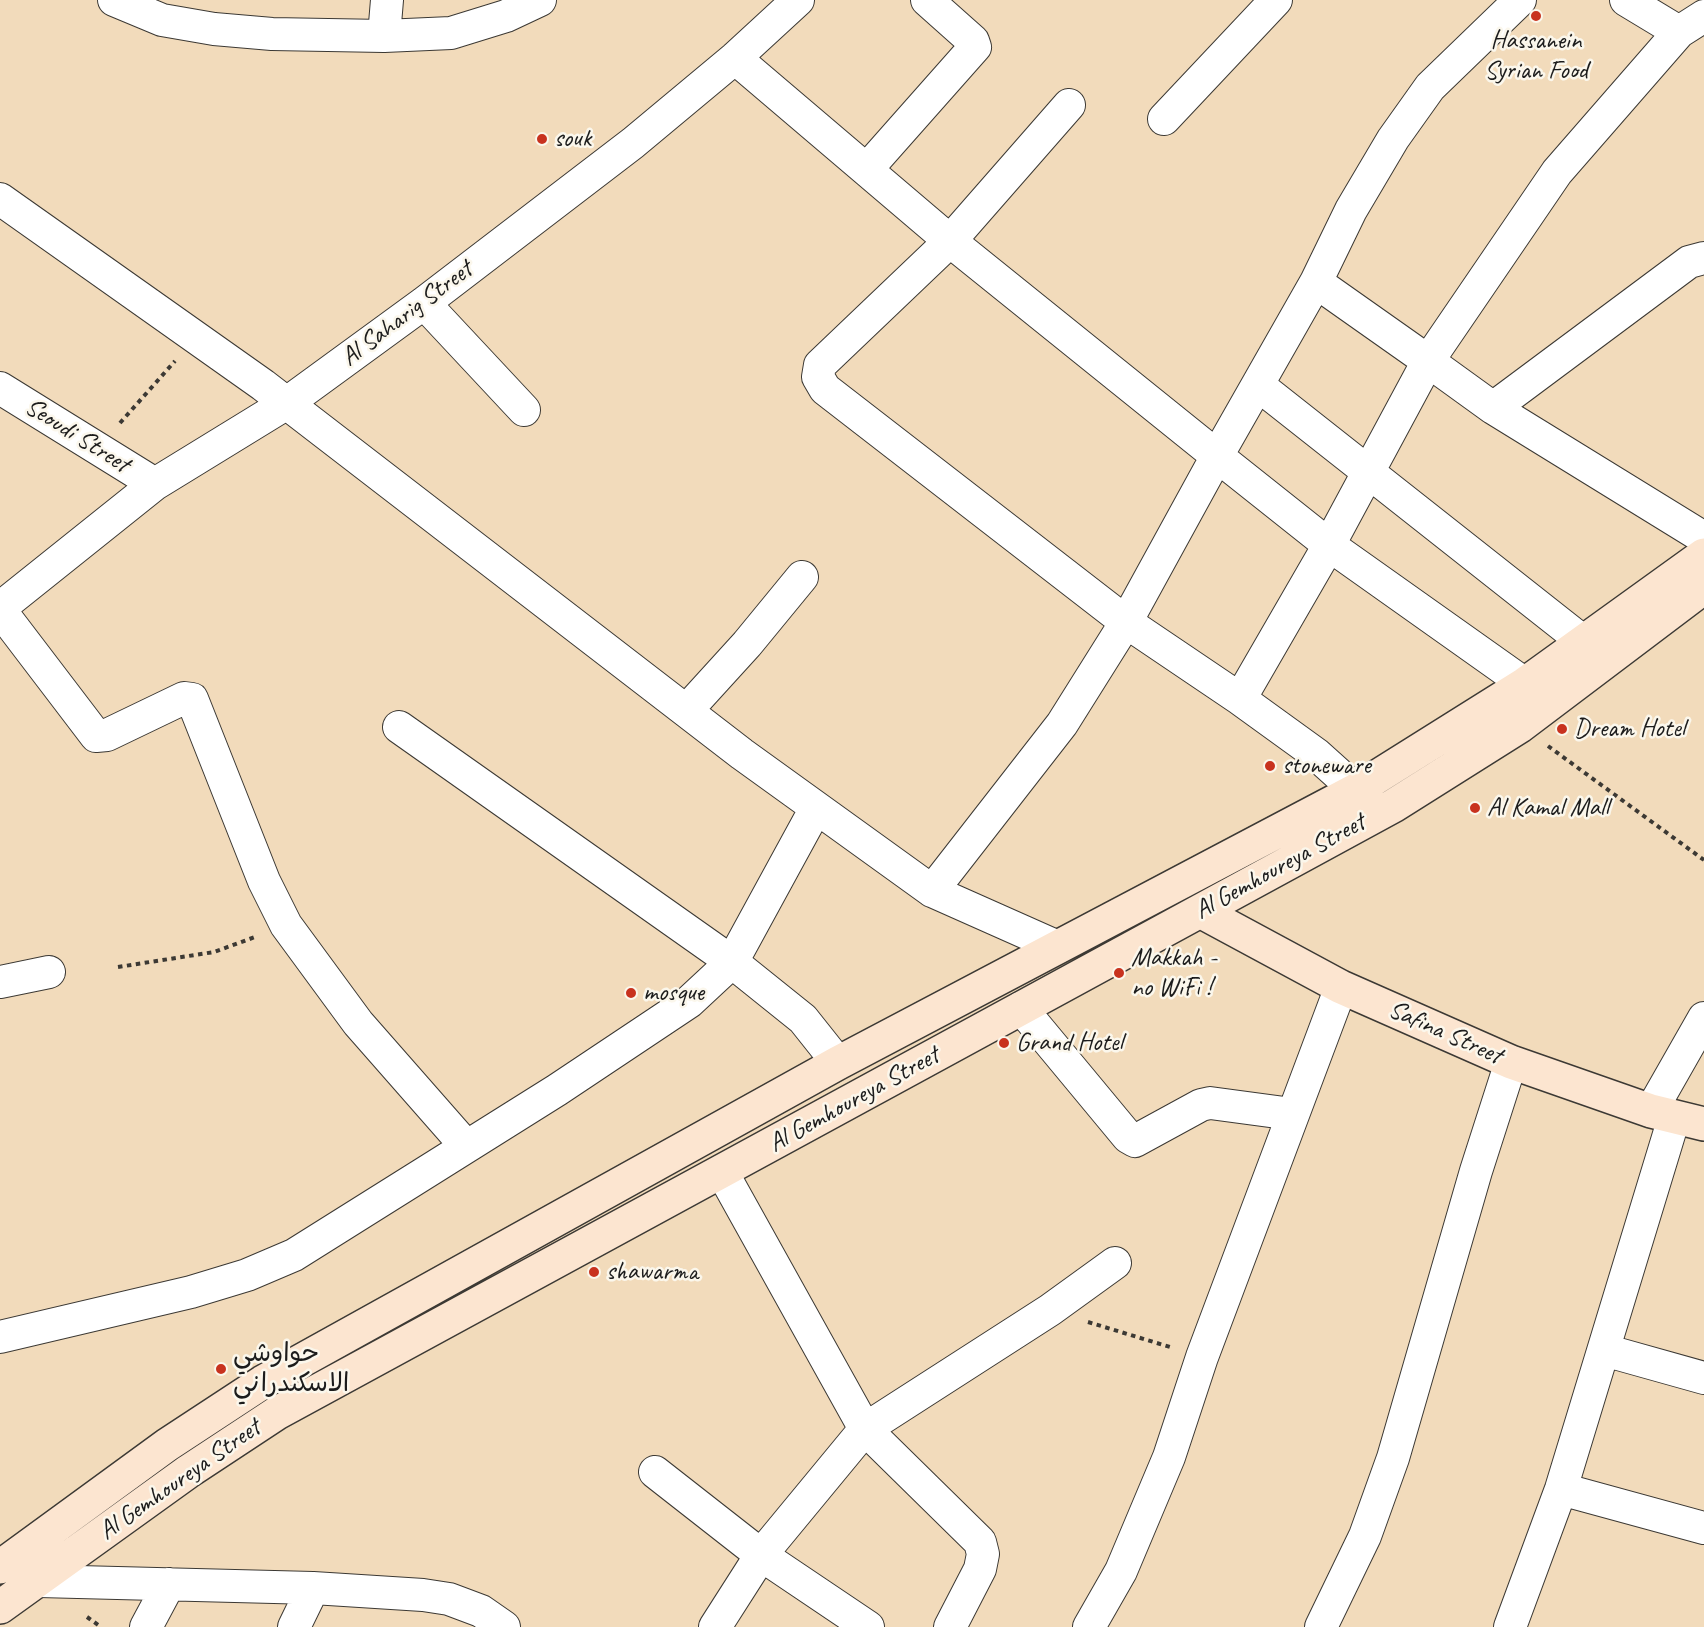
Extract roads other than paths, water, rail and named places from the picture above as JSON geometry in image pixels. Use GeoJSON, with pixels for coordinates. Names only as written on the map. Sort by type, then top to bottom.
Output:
{"type":"FeatureCollection","features":[{"type":"Feature","properties":{"kind":"main road","name":"Al Gemhoureya Street"},"geometry":{"type":"LineString","coordinates":[[0,1567],[167,1445],[263,1382],[838,1063],[1356,790],[1526,684],[1704,555]]}},
{"type":"Feature","properties":{"kind":"main road","name":"Al Gemhoureya Street"},"geometry":{"type":"LineString","coordinates":[[0,1607],[189,1471],[277,1413],[1393,806],[1520,726],[1704,587]]}},
{"type":"Feature","properties":{"kind":"main road","name":"Safina Street"},"geometry":{"type":"LineString","coordinates":[[1200,911],[1341,987],[1511,1062],[1676,1118]]}},
{"type":"Feature","properties":{"kind":"street"},"geometry":{"type":"LineString","coordinates":[[114,0],[162,20],[213,29],[272,34],[384,36],[451,33],[506,16],[540,0]]}},
{"type":"Feature","properties":{"kind":"street"},"geometry":{"type":"LineString","coordinates":[[384,36],[387,0]]}},
{"type":"Feature","properties":{"kind":"street","name":"Al Saharig Street"},"geometry":{"type":"LineString","coordinates":[[0,609],[155,484],[287,403],[424,303],[633,143],[735,58],[798,0]]}},
{"type":"Feature","properties":{"kind":"street"},"geometry":{"type":"LineString","coordinates":[[867,169],[975,47],[973,41],[927,0]]}},
{"type":"Feature","properties":{"kind":"street"},"geometry":{"type":"LineString","coordinates":[[932,891],[1062,724],[1126,622],[1316,282],[1351,210],[1405,122],[1430,87],[1520,0]]}},
{"type":"Feature","properties":{"kind":"street"},"geometry":{"type":"LineString","coordinates":[[1240,699],[1329,545],[1428,361],[1557,172],[1692,24],[1626,0]]}},
{"type":"Feature","properties":{"kind":"street"},"geometry":{"type":"LineString","coordinates":[[1164,119],[1258,6]]}},
{"type":"Feature","properties":{"kind":"street"},"geometry":{"type":"LineString","coordinates":[[735,58],[950,241],[1329,545],[1526,684]]}},
{"type":"Feature","properties":{"kind":"street"},"geometry":{"type":"LineString","coordinates":[[1069,105],[950,241],[820,365],[818,377],[825,389],[1126,622],[1240,699],[1316,754],[1356,790]]}},
{"type":"Feature","properties":{"kind":"street"},"geometry":{"type":"LineString","coordinates":[[2,204],[287,403],[686,711],[932,891],[1058,947]]}},
{"type":"Feature","properties":{"kind":"street"},"geometry":{"type":"LineString","coordinates":[[1493,408],[1689,262],[1704,258]]}},
{"type":"Feature","properties":{"kind":"street"},"geometry":{"type":"LineString","coordinates":[[1316,282],[1493,408],[1704,538]]}},
{"type":"Feature","properties":{"kind":"street"},"geometry":{"type":"LineString","coordinates":[[424,303],[524,410]]}},
{"type":"Feature","properties":{"kind":"street"},"geometry":{"type":"LineString","coordinates":[[1258,385],[1584,643]]}},
{"type":"Feature","properties":{"kind":"street","name":"Seoudi Street"},"geometry":{"type":"LineString","coordinates":[[0,388],[155,484]]}},
{"type":"Feature","properties":{"kind":"street"},"geometry":{"type":"LineString","coordinates":[[686,711],[747,644],[802,577]]}},
{"type":"Feature","properties":{"kind":"street"},"geometry":{"type":"LineString","coordinates":[[0,609],[96,736],[107,735],[184,698],[192,699],[264,881],[286,925],[358,1023],[466,1146]]}},
{"type":"Feature","properties":{"kind":"street"},"geometry":{"type":"LineString","coordinates":[[399,727],[732,962],[802,1019],[838,1063]]}},
{"type":"Feature","properties":{"kind":"street"},"geometry":{"type":"LineString","coordinates":[[0,1337],[191,1292],[247,1275],[294,1255],[466,1146],[688,1002],[732,962],[816,808]]}},
{"type":"Feature","properties":{"kind":"street"},"geometry":{"type":"LineString","coordinates":[[0,982],[49,972]]}},
{"type":"Feature","properties":{"kind":"street"},"geometry":{"type":"LineString","coordinates":[[1089,1627],[1121,1571],[1169,1457],[1202,1357],[1341,987]]}},
{"type":"Feature","properties":{"kind":"street"},"geometry":{"type":"LineString","coordinates":[[1022,1008],[1128,1137],[1136,1141],[1201,1105],[1210,1103],[1292,1114]]}},
{"type":"Feature","properties":{"kind":"street"},"geometry":{"type":"LineString","coordinates":[[1510,1627],[1561,1489],[1676,1118],[1704,1018]]}},
{"type":"Feature","properties":{"kind":"street"},"geometry":{"type":"LineString","coordinates":[[1321,1627],[1365,1536],[1393,1458],[1511,1062]]}},
{"type":"Feature","properties":{"kind":"street"},"geometry":{"type":"LineString","coordinates":[[722,1172],[865,1429],[980,1542],[983,1554],[980,1569],[950,1627]]}},
{"type":"Feature","properties":{"kind":"street"},"geometry":{"type":"LineString","coordinates":[[715,1627],[761,1555],[865,1429],[1050,1310],[1115,1263]]}},
{"type":"Feature","properties":{"kind":"street"},"geometry":{"type":"LineString","coordinates":[[1604,1350],[1704,1378]]}},
{"type":"Feature","properties":{"kind":"street"},"geometry":{"type":"LineString","coordinates":[[655,1472],[761,1555],[868,1627]]}},
{"type":"Feature","properties":{"kind":"street"},"geometry":{"type":"LineString","coordinates":[[1561,1489],[1704,1528]]}},
{"type":"Feature","properties":{"kind":"street"},"geometry":{"type":"LineString","coordinates":[[39,1581],[313,1588],[423,1595],[449,1599],[485,1622]]}},
{"type":"Feature","properties":{"kind":"street"},"geometry":{"type":"LineString","coordinates":[[146,1627],[169,1584]]}},
{"type":"Feature","properties":{"kind":"street"},"geometry":{"type":"LineString","coordinates":[[294,1627],[313,1588]]}},
{"type":"Feature","properties":{"kind":"place","name":"Hassanein Syrian Food"},"geometry":{"type":"Point","coordinates":[1536,16]}},
{"type":"Feature","properties":{"kind":"place","name":"souk"},"geometry":{"type":"Point","coordinates":[542,139]}},
{"type":"Feature","properties":{"kind":"place","name":"Dream Hotel"},"geometry":{"type":"Point","coordinates":[1562,729]}},
{"type":"Feature","properties":{"kind":"place","name":"stoneware"},"geometry":{"type":"Point","coordinates":[1270,766]}},
{"type":"Feature","properties":{"kind":"place","name":"Al Kamal Mall"},"geometry":{"type":"Point","coordinates":[1475,808]}},
{"type":"Feature","properties":{"kind":"place","name":"Makkah - no WiFi !"},"geometry":{"type":"Point","coordinates":[1119,973]}},
{"type":"Feature","properties":{"kind":"place","name":"mosque"},"geometry":{"type":"Point","coordinates":[631,993]}},
{"type":"Feature","properties":{"kind":"place","name":"Grand Hotel"},"geometry":{"type":"Point","coordinates":[1004,1043]}},
{"type":"Feature","properties":{"kind":"place","name":"shawarma"},"geometry":{"type":"Point","coordinates":[594,1272]}},
{"type":"Feature","properties":{"kind":"place","name":"حواوشي الاسكندراني"},"geometry":{"type":"Point","coordinates":[221,1369]}}]}
